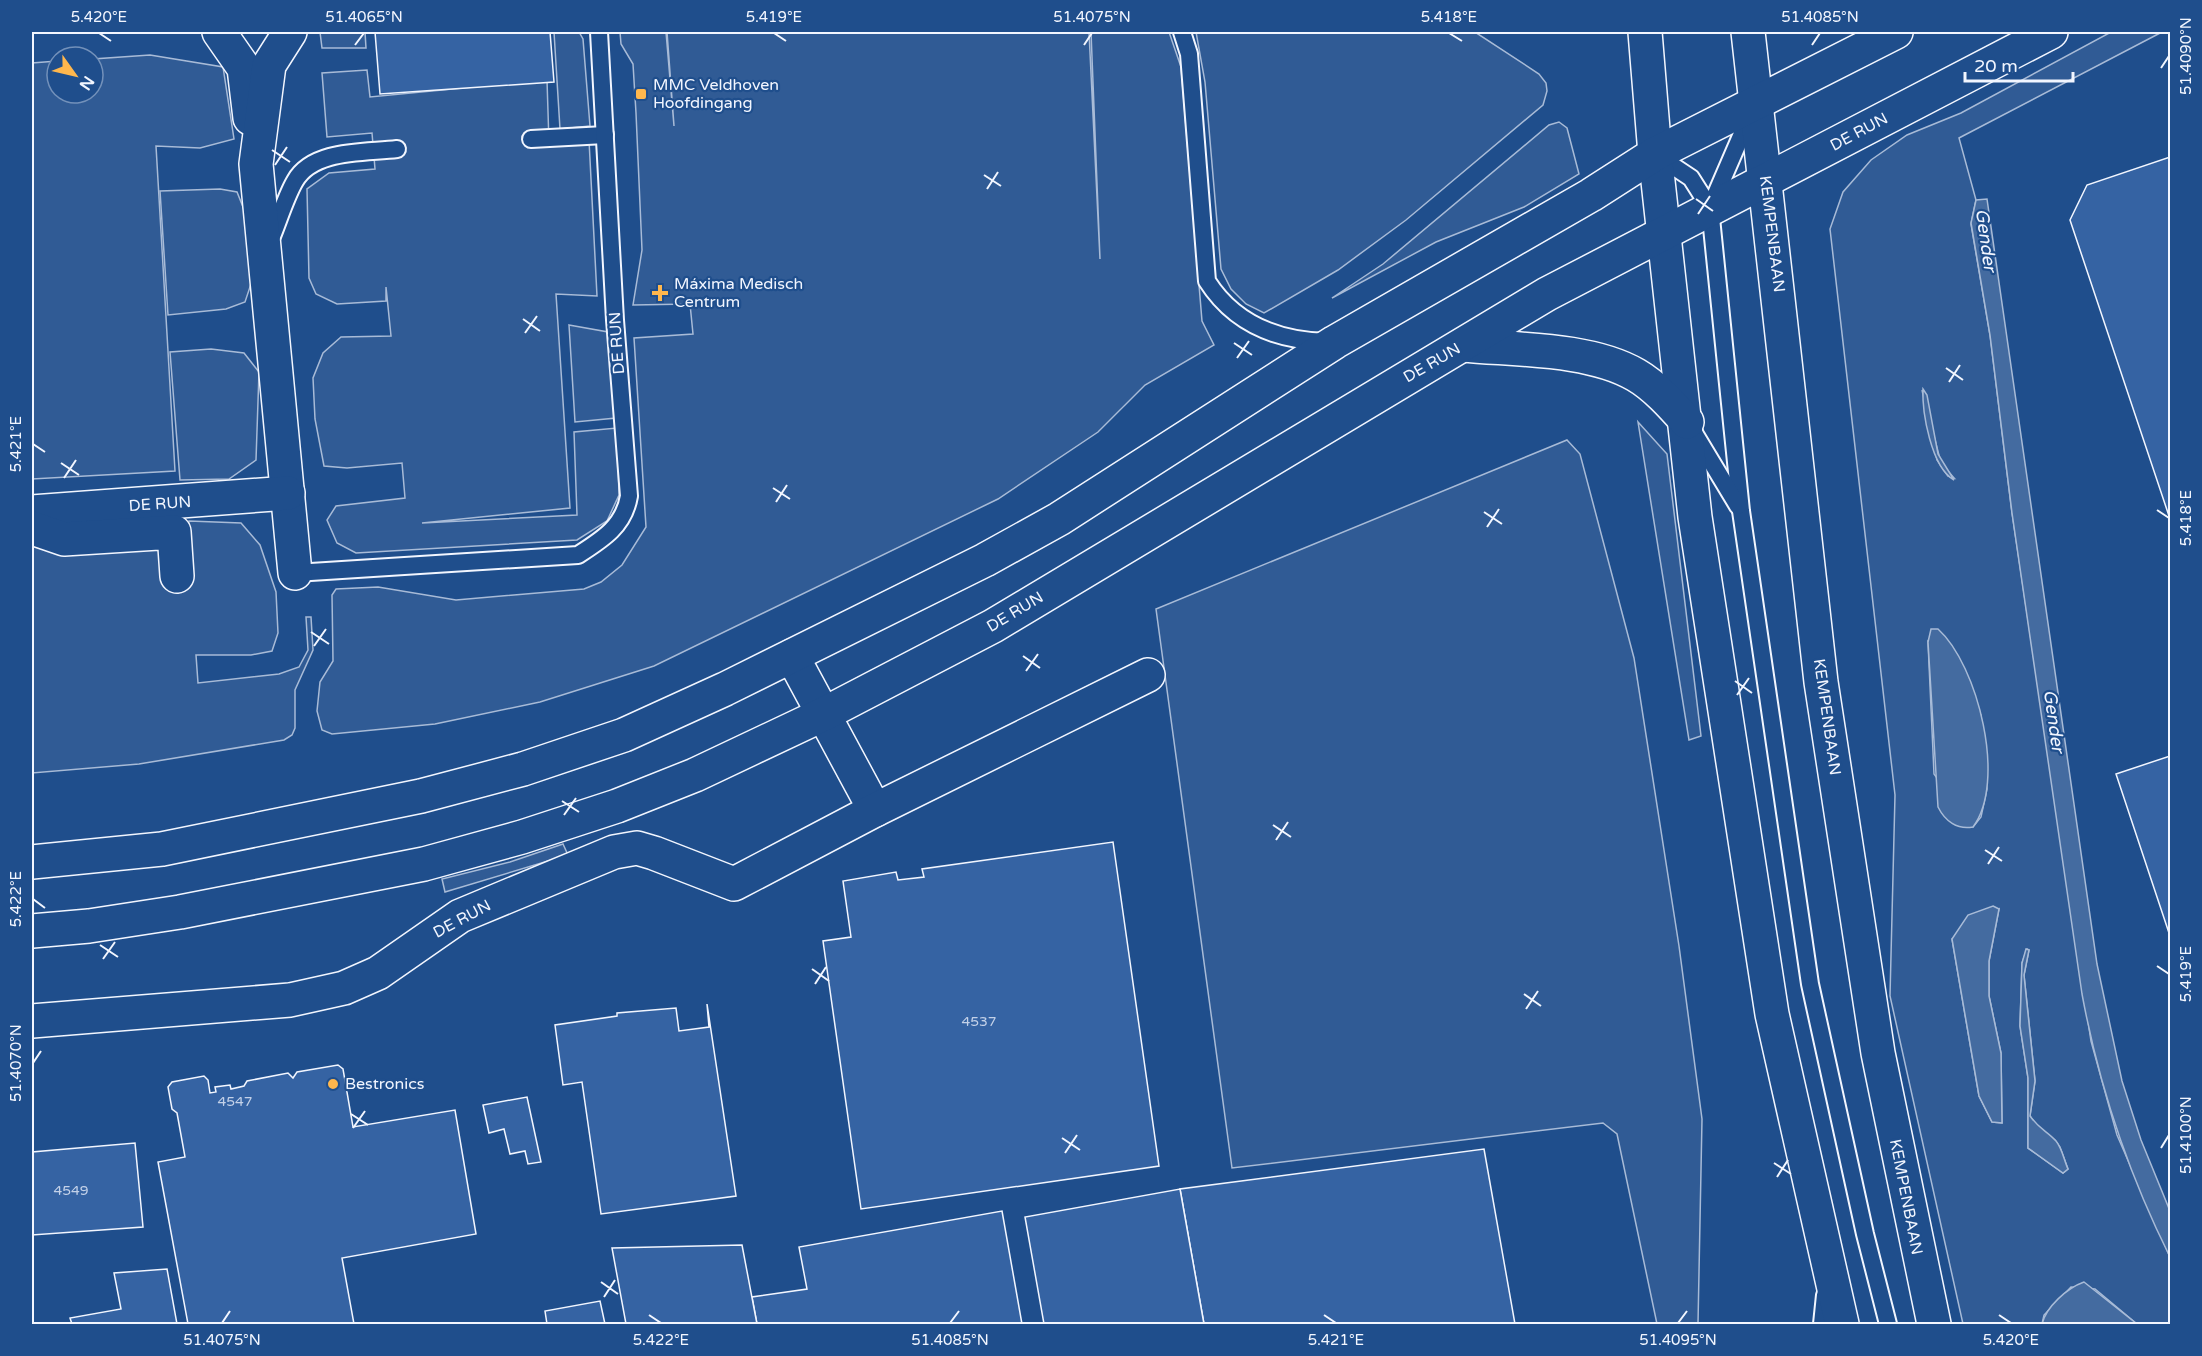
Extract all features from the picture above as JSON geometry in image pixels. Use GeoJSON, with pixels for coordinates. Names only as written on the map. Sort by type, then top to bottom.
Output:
{"type":"FeatureCollection","features":[{"type":"Feature","properties":{"kind":"main road"},"geometry":{"type":"LineString","coordinates":[[219,32],[244,68],[256,164]]}},
{"type":"Feature","properties":{"kind":"main road","name":"DE RUN"},"geometry":{"type":"LineString","coordinates":[[290,32],[269,65],[256,164],[295,573]]}},
{"type":"Feature","properties":{"kind":"main road","name":"KEMPENBAAN"},"geometry":{"type":"LineString","coordinates":[[1645,32],[1655,154],[1687,422],[1695,517],[1772,1014],[1842,1324]]}},
{"type":"Feature","properties":{"kind":"main road","name":"KEMPENBAAN"},"geometry":{"type":"LineString","coordinates":[[1748,32],[1821,682],[1878,1053],[1934,1324]]}},
{"type":"Feature","properties":{"kind":"main road"},"geometry":{"type":"LineString","coordinates":[[32,862],[162,849],[422,796],[523,769],[624,735],[792,656],[985,560],[1059,519],[1335,342],[1591,195],[1655,154],[1896,32]]}},
{"type":"Feature","properties":{"kind":"main road","name":"DE RUN"},"geometry":{"type":"LineString","coordinates":[[32,931],[101,924],[273,896],[424,864],[522,837],[617,806],[695,776],[824,714],[993,626],[1547,294],[2051,32]]}},
{"type":"Feature","properties":{"kind":"main road"},"geometry":{"type":"LineString","coordinates":[[1463,345],[1578,356],[1620,366],[1653,388],[1687,422]]}},
{"type":"Feature","properties":{"kind":"main road","name":"DE RUN"},"geometry":{"type":"LineString","coordinates":[[32,512],[288,493]]}},
{"type":"Feature","properties":{"kind":"main road"},"geometry":{"type":"LineString","coordinates":[[32,528],[64,539],[174,532],[177,576]]}},
{"type":"Feature","properties":{"kind":"main road"},"geometry":{"type":"LineString","coordinates":[[792,656],[875,810]]}},
{"type":"Feature","properties":{"kind":"main road","name":"DE RUN"},"geometry":{"type":"LineString","coordinates":[[32,1021],[290,999],[344,988],[378,973],[460,916],[614,852],[637,848],[734,884],[875,810],[1148,675]]}},
{"type":"Feature","properties":{"kind":"lane","name":"DE RUN"},"geometry":{"type":"LineString","coordinates":[[295,573],[578,555],[609,535],[626,512],[629,496],[615,320],[599,32]]}},
{"type":"Feature","properties":{"kind":"lane"},"geometry":{"type":"LineString","coordinates":[[1182,32],[1189,54],[1207,281],[1221,303],[1236,315],[1260,327],[1290,339],[1335,342]]}},
{"type":"Feature","properties":{"kind":"lane","name":"KEMPENBAAN"},"geometry":{"type":"LineString","coordinates":[[1710,208],[1755,105]]}},
{"type":"Feature","properties":{"kind":"lane"},"geometry":{"type":"LineString","coordinates":[[531,138],[605,135]]}},
{"type":"Feature","properties":{"kind":"lane"},"geometry":{"type":"LineString","coordinates":[[265,253],[295,181],[311,164],[331,157],[397,149]]}},
{"type":"Feature","properties":{"kind":"lane","name":"KEMPENBAAN"},"geometry":{"type":"LineString","coordinates":[[1655,154],[1691,178],[1710,208],[1741,511],[1810,984],[1865,1234],[1888,1324]]}},
{"type":"Feature","properties":{"kind":"lane","name":"KEMPENBAAN"},"geometry":{"type":"LineString","coordinates":[[1687,422],[1741,511]]}},
{"type":"Feature","properties":{"kind":"lane"},"geometry":{"type":"LineString","coordinates":[[1822,1324],[1828,1270]]}},
{"type":"Feature","properties":{"kind":"shaded area"},"geometry":{"type":"Polygon","coordinates":[[[320,32],[365,32],[366,48],[322,48],[320,32]]]}},
{"type":"Feature","properties":{"kind":"shaded area"},"geometry":{"type":"Polygon","coordinates":[[[554,32],[579,32],[583,39],[590,126],[560,129],[554,32]]]}},
{"type":"Feature","properties":{"kind":"shaded area"},"geometry":{"type":"Polygon","coordinates":[[[620,32],[666,32],[674,126],[667,32],[1089,32],[1100,259],[1091,32],[1169,32],[1181,67],[1202,321],[1214,345],[1145,385],[1098,432],[998,499],[654,666],[540,702],[435,724],[332,734],[322,730],[317,711],[320,682],[333,661],[332,595],[336,589],[378,587],[456,600],[584,589],[601,582],[622,565],[646,527],[634,338],[693,334],[690,304],[633,305],[642,250],[636,113],[633,64],[621,44],[620,32]]]}},
{"type":"Feature","properties":{"kind":"shaded area"},"geometry":{"type":"Polygon","coordinates":[[[1196,32],[1475,32],[1539,74],[1546,83],[1547,91],[1543,105],[1406,220],[1338,270],[1264,313],[1246,304],[1231,289],[1221,269],[1205,82],[1196,32]]]}},
{"type":"Feature","properties":{"kind":"shaded area"},"geometry":{"type":"Polygon","coordinates":[[[2111,32],[2162,32],[1959,138],[1976,200],[1971,224],[1990,335],[2012,513],[2091,1041],[2117,1135],[2170,1257],[2170,1324],[2137,1324],[2095,1289],[2071,1287],[2044,1315],[2042,1324],[1963,1324],[1890,996],[1895,795],[1830,229],[1843,192],[1871,160],[1907,135],[1961,113],[2111,32]],[[1922,390],[1937,460],[1948,476],[1954,478],[1941,463],[1922,390]],[[1928,642],[1934,774],[1973,827],[1981,817],[1987,789],[1981,715],[1928,642]],[[1999,909],[1952,939],[1979,1096],[1992,1122],[2002,1123],[2001,1053],[1989,996],[1989,961],[1999,909]],[[2027,949],[2022,963],[2020,1026],[2028,1078],[2028,1148],[2063,1173],[2068,1169],[2060,1147],[2055,1140],[2039,1129],[2030,1116],[2035,1081],[2024,975],[2029,950],[2027,949]]]}},
{"type":"Feature","properties":{"kind":"shaded area"},"geometry":{"type":"Polygon","coordinates":[[[150,55],[223,67],[234,139],[200,148],[156,146],[175,471],[32,479],[32,63],[45,62],[45,105],[105,105],[105,58],[150,55]]]}},
{"type":"Feature","properties":{"kind":"shaded area"},"geometry":{"type":"Polygon","coordinates":[[[367,70],[370,97],[547,80],[549,143],[589,140],[597,296],[556,294],[570,508],[422,523],[577,515],[574,432],[617,428],[619,495],[607,521],[577,540],[356,553],[337,543],[327,520],[336,506],[405,498],[402,463],[347,468],[324,466],[315,419],[313,378],[323,353],[341,337],[391,336],[386,287],[386,301],[337,304],[316,294],[309,278],[307,189],[329,173],[375,169],[372,133],[327,137],[322,73],[367,70]]]}},
{"type":"Feature","properties":{"kind":"shaded area"},"geometry":{"type":"Polygon","coordinates":[[[1559,122],[1567,128],[1579,174],[1524,207],[1436,242],[1332,298],[1383,264],[1549,125],[1559,122]]]}},
{"type":"Feature","properties":{"kind":"shaded area"},"geometry":{"type":"Polygon","coordinates":[[[220,189],[237,192],[245,212],[251,284],[245,302],[226,309],[168,315],[160,191],[220,189]]]}},
{"type":"Feature","properties":{"kind":"shaded area"},"geometry":{"type":"Polygon","coordinates":[[[569,325],[608,332],[616,418],[575,422],[569,325]]]}},
{"type":"Feature","properties":{"kind":"shaded area"},"geometry":{"type":"Polygon","coordinates":[[[211,349],[244,353],[259,372],[256,460],[229,479],[180,480],[170,352],[211,349]]]}},
{"type":"Feature","properties":{"kind":"shaded area"},"geometry":{"type":"Polygon","coordinates":[[[1638,422],[1667,454],[1701,736],[1689,740],[1638,422]]]}},
{"type":"Feature","properties":{"kind":"shaded area"},"geometry":{"type":"Polygon","coordinates":[[[1567,440],[1580,454],[1634,658],[1679,946],[1702,1119],[1698,1324],[1657,1324],[1617,1134],[1603,1123],[1232,1168],[1156,609],[1567,440]]]}},
{"type":"Feature","properties":{"kind":"shaded area"},"geometry":{"type":"Polygon","coordinates":[[[189,521],[241,523],[260,545],[276,592],[278,633],[272,651],[251,655],[196,655],[198,683],[279,674],[299,667],[308,650],[306,617],[311,617],[313,650],[295,690],[295,728],[292,735],[284,740],[139,764],[32,773],[32,546],[48,549],[188,539],[189,521]]]}},
{"type":"Feature","properties":{"kind":"shaded area"},"geometry":{"type":"Polygon","coordinates":[[[563,844],[568,855],[445,892],[442,879],[510,862],[563,844]]]}},
{"type":"Feature","properties":{"kind":"water","name":"Gender"},"geometry":{"type":"Polygon","coordinates":[[[1987,199],[2097,964],[2122,1081],[2141,1140],[2170,1211],[2170,1257],[2128,1161],[2106,1095],[2082,994],[2012,513],[1990,335],[1971,223],[1976,200],[1987,199]]]}},
{"type":"Feature","properties":{"kind":"water"},"geometry":{"type":"Polygon","coordinates":[[[1923,389],[1927,395],[1938,454],[1954,480],[1939,464],[1934,452],[1926,424],[1923,389]]]}},
{"type":"Feature","properties":{"kind":"water"},"geometry":{"type":"Polygon","coordinates":[[[1931,629],[1938,629],[1952,646],[1965,669],[1976,696],[1983,725],[1988,782],[1983,807],[1973,827],[1957,826],[1944,816],[1938,807],[1928,642],[1931,629]]]}},
{"type":"Feature","properties":{"kind":"water"},"geometry":{"type":"Polygon","coordinates":[[[1993,906],[1999,909],[1989,961],[1989,996],[2001,1053],[2002,1123],[1992,1122],[1979,1096],[1952,939],[1968,915],[1993,906]]]}},
{"type":"Feature","properties":{"kind":"water"},"geometry":{"type":"Polygon","coordinates":[[[2026,949],[2029,950],[2024,975],[2035,1081],[2030,1116],[2058,1144],[2068,1169],[2063,1173],[2028,1148],[2028,1078],[2020,1026],[2022,963],[2026,949]]]}},
{"type":"Feature","properties":{"kind":"water"},"geometry":{"type":"Polygon","coordinates":[[[2084,1282],[2137,1324],[2042,1324],[2048,1311],[2058,1299],[2084,1282]]]}},
{"type":"Feature","properties":{"kind":"building"},"geometry":{"type":"Polygon","coordinates":[[[375,32],[550,32],[554,82],[380,94],[375,32]]]}},
{"type":"Feature","properties":{"kind":"building"},"geometry":{"type":"Polygon","coordinates":[[[2170,157],[2170,519],[2070,220],[2087,185],[2170,157]]]}},
{"type":"Feature","properties":{"kind":"building"},"geometry":{"type":"Polygon","coordinates":[[[2170,756],[2170,936],[2116,774],[2170,756]]]}},
{"type":"Feature","properties":{"kind":"building"},"geometry":{"type":"Polygon","coordinates":[[[1113,842],[1159,1166],[861,1209],[823,941],[851,937],[843,881],[896,872],[898,880],[924,877],[922,869],[1113,842]]]}},
{"type":"Feature","properties":{"kind":"building"},"geometry":{"type":"Polygon","coordinates":[[[707,1004],[736,1196],[601,1214],[582,1082],[563,1085],[555,1025],[617,1016],[617,1013],[676,1008],[679,1031],[709,1027],[707,1004]]]}},
{"type":"Feature","properties":{"kind":"building"},"geometry":{"type":"Polygon","coordinates":[[[338,1065],[343,1069],[353,1127],[455,1110],[476,1234],[342,1258],[354,1324],[188,1324],[158,1162],[185,1157],[177,1113],[172,1109],[168,1087],[172,1082],[204,1076],[208,1080],[210,1093],[216,1092],[215,1087],[230,1085],[231,1089],[244,1086],[247,1081],[288,1073],[293,1078],[297,1072],[338,1065]]]}},
{"type":"Feature","properties":{"kind":"building"},"geometry":{"type":"Polygon","coordinates":[[[527,1097],[541,1162],[528,1164],[525,1151],[510,1154],[504,1129],[489,1133],[483,1105],[527,1097]]]}},
{"type":"Feature","properties":{"kind":"building"},"geometry":{"type":"Polygon","coordinates":[[[135,1143],[143,1227],[32,1235],[32,1152],[135,1143]]]}},
{"type":"Feature","properties":{"kind":"building"},"geometry":{"type":"Polygon","coordinates":[[[1484,1149],[1515,1324],[1204,1324],[1180,1189],[1484,1149]]]}},
{"type":"Feature","properties":{"kind":"building"},"geometry":{"type":"Polygon","coordinates":[[[1180,1189],[1204,1324],[1044,1324],[1025,1217],[1180,1189]]]}},
{"type":"Feature","properties":{"kind":"building"},"geometry":{"type":"Polygon","coordinates":[[[1002,1211],[1022,1324],[757,1324],[752,1297],[807,1289],[799,1247],[1002,1211]]]}},
{"type":"Feature","properties":{"kind":"building"},"geometry":{"type":"Polygon","coordinates":[[[742,1245],[757,1324],[626,1324],[612,1248],[742,1245]]]}},
{"type":"Feature","properties":{"kind":"building"},"geometry":{"type":"Polygon","coordinates":[[[167,1269],[177,1324],[72,1324],[70,1318],[121,1309],[114,1273],[167,1269]]]}},
{"type":"Feature","properties":{"kind":"building"},"geometry":{"type":"Polygon","coordinates":[[[600,1301],[605,1324],[547,1324],[545,1311],[600,1301]]]}},
{"type":"Feature","properties":{"kind":"place","name":"MMC Veldhoven Hoofdingang"},"geometry":{"type":"Point","coordinates":[641,94]}},
{"type":"Feature","properties":{"kind":"place","name":"Máxima Medisch Centrum"},"geometry":{"type":"Point","coordinates":[660,293]}},
{"type":"Feature","properties":{"kind":"place","name":"Bestronics"},"geometry":{"type":"Point","coordinates":[333,1084]}}]}
